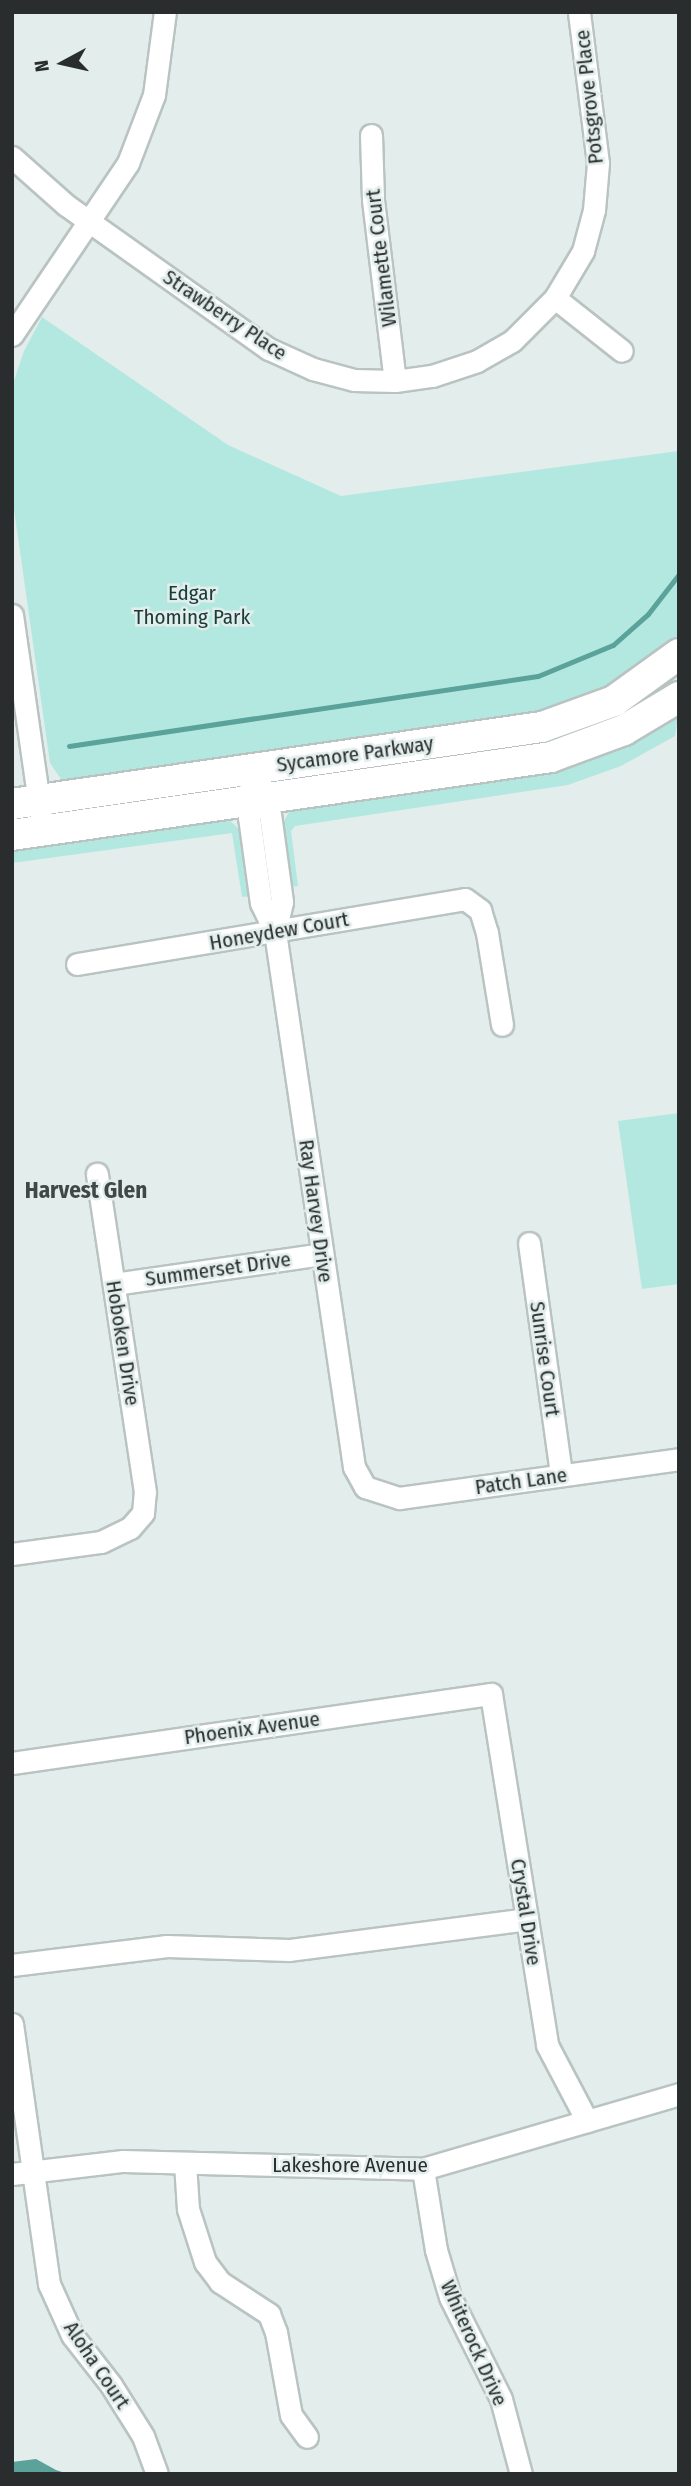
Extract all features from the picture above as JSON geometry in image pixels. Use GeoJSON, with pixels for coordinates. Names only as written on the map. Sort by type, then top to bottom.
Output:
{"type":"FeatureCollection","features":[{"type":"Feature","properties":{"kind":"main road","name":"Sycamore Parkway"},"geometry":{"type":"LineString","coordinates":[[25,802],[542,727],[614,701],[679,654]]}},
{"type":"Feature","properties":{"kind":"main road","name":"Sycamore Parkway"},"geometry":{"type":"LineString","coordinates":[[12,835],[551,757],[624,730],[679,697]]}},
{"type":"Feature","properties":{"kind":"street"},"geometry":{"type":"LineString","coordinates":[[12,335],[90,222],[143,132],[160,69],[165,12]]}},
{"type":"Feature","properties":{"kind":"street","name":"Potsgrove Place"},"geometry":{"type":"LineString","coordinates":[[555,298],[583,251],[597,187],[596,138],[579,12]]}},
{"type":"Feature","properties":{"kind":"street","name":"Wilamette Court"},"geometry":{"type":"LineString","coordinates":[[371,135],[373,200],[395,382]]}},
{"type":"Feature","properties":{"kind":"street","name":"Strawberry Place"},"geometry":{"type":"LineString","coordinates":[[12,157],[90,222],[269,349],[333,375],[395,382],[457,369],[495,353],[529,327],[555,298]]}},
{"type":"Feature","properties":{"kind":"street"},"geometry":{"type":"LineString","coordinates":[[555,298],[622,351]]}},
{"type":"Feature","properties":{"kind":"street"},"geometry":{"type":"LineString","coordinates":[[12,615],[25,802],[43,831]]}},
{"type":"Feature","properties":{"kind":"street","name":"Ray Harvey Drive"},"geometry":{"type":"LineString","coordinates":[[253,769],[258,801],[261,903],[275,932],[354,1467],[365,1487]]}},
{"type":"Feature","properties":{"kind":"street","name":"Honeydew Court"},"geometry":{"type":"LineString","coordinates":[[77,964],[275,932],[442,900],[465,899],[479,908],[487,933],[502,1025]]}},
{"type":"Feature","properties":{"kind":"street","name":"Hoboken Drive"},"geometry":{"type":"LineString","coordinates":[[12,1554],[101,1542],[130,1528],[143,1513],[145,1492],[97,1174]]}},
{"type":"Feature","properties":{"kind":"street","name":"Sunrise Court"},"geometry":{"type":"LineString","coordinates":[[529,1243],[561,1475]]}},
{"type":"Feature","properties":{"kind":"street","name":"Summerset Drive"},"geometry":{"type":"LineString","coordinates":[[114,1284],[322,1254]]}},
{"type":"Feature","properties":{"kind":"street","name":"Patch Lane"},"geometry":{"type":"LineString","coordinates":[[365,1487],[399,1498],[679,1459]]}},
{"type":"Feature","properties":{"kind":"street","name":"Phoenix Avenue"},"geometry":{"type":"LineString","coordinates":[[12,1763],[491,1694]]}},
{"type":"Feature","properties":{"kind":"street","name":"Crystal Drive"},"geometry":{"type":"LineString","coordinates":[[491,1694],[547,2045],[587,2121]]}},
{"type":"Feature","properties":{"kind":"street"},"geometry":{"type":"LineString","coordinates":[[12,1965],[167,1946],[289,1950],[527,1919]]}},
{"type":"Feature","properties":{"kind":"street","name":"Aloha Court"},"geometry":{"type":"LineString","coordinates":[[12,2024],[22,2172],[49,2284],[72,2335],[111,2385],[143,2436],[157,2474]]}},
{"type":"Feature","properties":{"kind":"street","name":"Lakeshore Avenue"},"geometry":{"type":"LineString","coordinates":[[22,2172],[123,2161],[423,2169],[679,2094]]}},
{"type":"Feature","properties":{"kind":"street"},"geometry":{"type":"LineString","coordinates":[[185,2162],[188,2209],[205,2262],[220,2282],[268,2314],[276,2332],[290,2415],[307,2438]]}},
{"type":"Feature","properties":{"kind":"street","name":"Whiterock Drive"},"geometry":{"type":"LineString","coordinates":[[423,2169],[436,2250],[450,2297],[501,2399],[521,2474]]}},
{"type":"Feature","properties":{"kind":"green space","name":"Edgar Thoming Park"},"geometry":{"type":"Polygon","coordinates":[[[42,317],[228,445],[341,496],[679,451],[679,639],[650,665],[567,710],[63,782],[50,763],[12,495],[12,387],[24,351],[42,317]]]}},
{"type":"Feature","properties":{"kind":"green space"},"geometry":{"type":"Polygon","coordinates":[[[679,709],[675,736],[621,766],[568,785],[295,826],[291,831],[298,886],[290,887],[281,827],[290,810],[532,772],[679,709]]]}},
{"type":"Feature","properties":{"kind":"green space"},"geometry":{"type":"Polygon","coordinates":[[[227,818],[242,832],[251,896],[242,897],[232,833],[12,863],[12,846],[227,818]]]}},
{"type":"Feature","properties":{"kind":"green space"},"geometry":{"type":"Polygon","coordinates":[[[679,1113],[679,1284],[642,1289],[618,1121],[679,1113]]]}},
{"type":"Feature","properties":{"kind":"shaded area"},"geometry":{"type":"Polygon","coordinates":[[[36,2459],[68,2474],[12,2474],[12,2462],[36,2459]]]}},
{"type":"Feature","properties":{"kind":"waterway"},"geometry":{"type":"LineString","coordinates":[[69,746],[538,676],[613,645],[648,614],[679,574]]}},
{"type":"Feature","properties":{"kind":"district","name":"Harvest Glen"},"geometry":{"type":"Point","coordinates":[86,1190]}}]}
